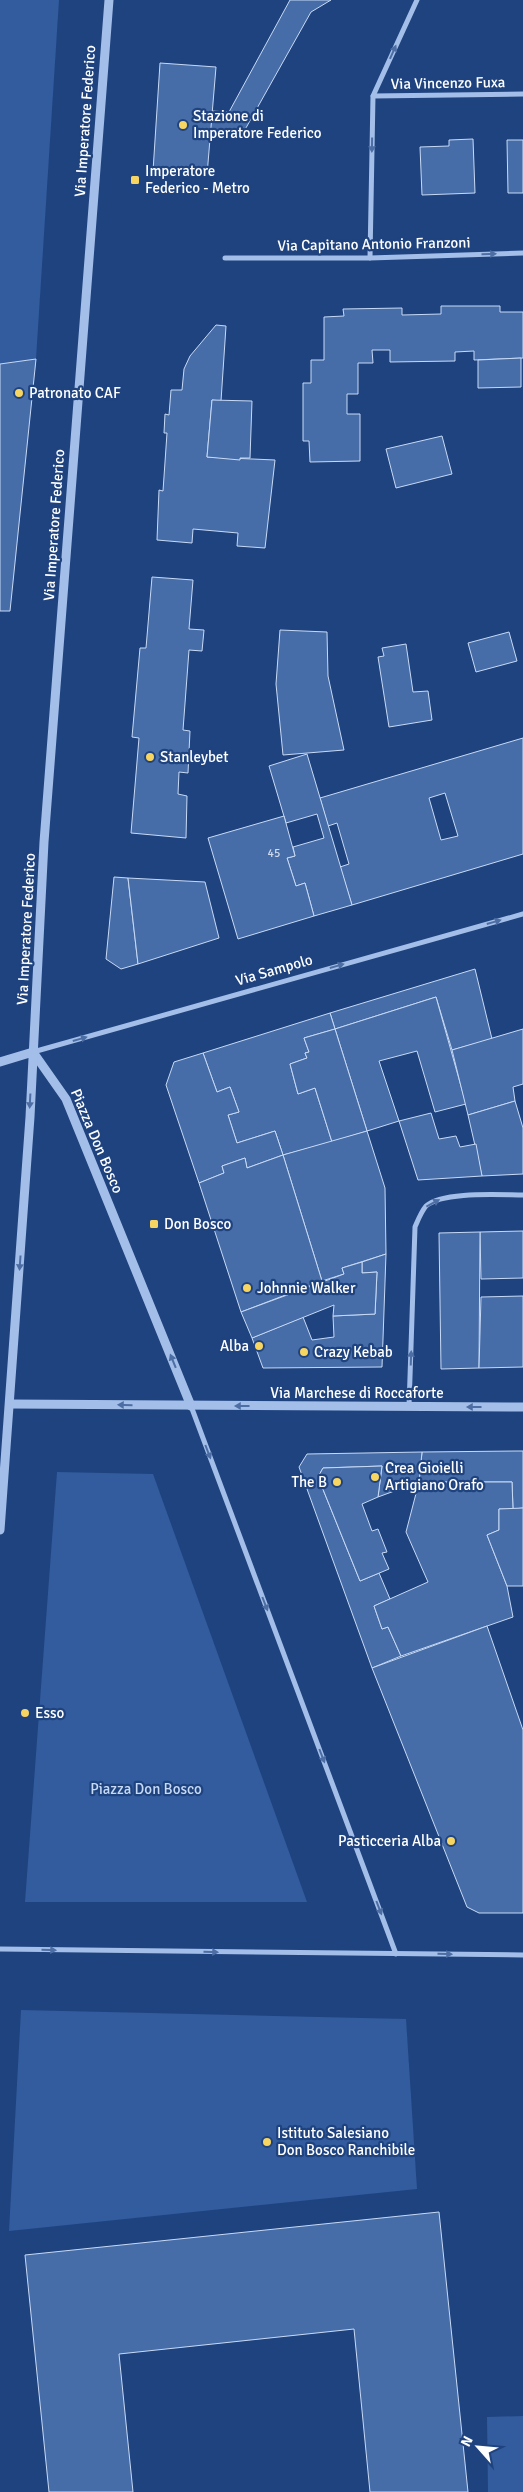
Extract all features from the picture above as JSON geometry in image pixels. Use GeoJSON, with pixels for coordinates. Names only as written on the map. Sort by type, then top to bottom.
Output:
{"type":"FeatureCollection","features":[{"type":"Feature","properties":{"kind":"street","name":"Via Imperatore Federico"},"geometry":{"type":"LineString","coordinates":[[33,1052],[44,842],[108,0]]}},
{"type":"Feature","properties":{"kind":"street"},"geometry":{"type":"LineString","coordinates":[[370,258],[373,96],[417,0]]}},
{"type":"Feature","properties":{"kind":"street","name":"Via Vincenzo Fuxa"},"geometry":{"type":"LineString","coordinates":[[373,96],[523,94]]}},
{"type":"Feature","properties":{"kind":"street","name":"Via Capitano Antonio Franzoni"},"geometry":{"type":"LineString","coordinates":[[225,258],[370,258],[523,254]]}},
{"type":"Feature","properties":{"kind":"street","name":"Via Sampolo"},"geometry":{"type":"LineString","coordinates":[[33,1052],[523,914]]}},
{"type":"Feature","properties":{"kind":"street"},"geometry":{"type":"LineString","coordinates":[[0,1062],[33,1052],[0,1530]]}},
{"type":"Feature","properties":{"kind":"street","name":"Piazza Don Bosco"},"geometry":{"type":"LineString","coordinates":[[33,1052],[66,1099],[191,1406],[396,1954]]}},
{"type":"Feature","properties":{"kind":"street"},"geometry":{"type":"LineString","coordinates":[[409,1407],[416,1227],[420,1216],[426,1206],[437,1200],[454,1197],[523,1195]]}},
{"type":"Feature","properties":{"kind":"street"},"geometry":{"type":"LineString","coordinates":[[10,1404],[191,1406]]}},
{"type":"Feature","properties":{"kind":"street","name":"Via Marchese di Roccaforte"},"geometry":{"type":"LineString","coordinates":[[191,1406],[523,1407]]}},
{"type":"Feature","properties":{"kind":"street"},"geometry":{"type":"LineString","coordinates":[[0,1949],[523,1955]]}},
{"type":"Feature","properties":{"kind":"green space"},"geometry":{"type":"Polygon","coordinates":[[[0,0],[59,0],[36,359],[0,364],[0,0]]]}},
{"type":"Feature","properties":{"kind":"green space","name":"Piazza Don Bosco"},"geometry":{"type":"Polygon","coordinates":[[[57,1472],[153,1474],[307,1902],[25,1902],[57,1472]]]}},
{"type":"Feature","properties":{"kind":"green space"},"geometry":{"type":"Polygon","coordinates":[[[21,2010],[406,2019],[417,2189],[9,2231],[21,2010]]]}},
{"type":"Feature","properties":{"kind":"green space"},"geometry":{"type":"Polygon","coordinates":[[[523,2416],[523,2492],[488,2492],[487,2417],[523,2416]]]}},
{"type":"Feature","properties":{"kind":"building"},"geometry":{"type":"Polygon","coordinates":[[[290,0],[331,0],[311,12],[242,135],[210,133],[212,111],[229,112],[290,0]]]}},
{"type":"Feature","properties":{"kind":"building","name":"Stazione di Imperatore Federico"},"geometry":{"type":"Polygon","coordinates":[[[160,63],[216,67],[207,175],[153,171],[160,63]]]}},
{"type":"Feature","properties":{"kind":"building"},"geometry":{"type":"Polygon","coordinates":[[[473,139],[475,193],[422,195],[420,147],[449,146],[449,140],[473,139]]]}},
{"type":"Feature","properties":{"kind":"building"},"geometry":{"type":"Polygon","coordinates":[[[507,140],[523,140],[523,193],[508,193],[507,140]]]}},
{"type":"Feature","properties":{"kind":"building"},"geometry":{"type":"Polygon","coordinates":[[[441,306],[500,306],[500,312],[523,312],[523,358],[474,360],[474,351],[455,352],[455,361],[390,362],[390,350],[372,350],[373,363],[358,363],[358,394],[347,394],[347,414],[360,414],[360,461],[310,462],[309,441],[303,441],[303,383],[311,383],[311,360],[324,360],[324,317],[344,316],[343,309],[402,308],[402,315],[441,314],[441,306]]]}},
{"type":"Feature","properties":{"kind":"building"},"geometry":{"type":"Polygon","coordinates":[[[216,325],[226,326],[221,401],[212,400],[207,457],[275,460],[265,548],[237,546],[238,533],[193,529],[192,543],[157,540],[159,490],[163,491],[167,433],[164,433],[165,414],[169,415],[171,390],[182,390],[184,369],[190,356],[216,325]]]}},
{"type":"Feature","properties":{"kind":"building"},"geometry":{"type":"Polygon","coordinates":[[[521,358],[521,387],[478,388],[478,360],[521,358]]]}},
{"type":"Feature","properties":{"kind":"building"},"geometry":{"type":"Polygon","coordinates":[[[36,359],[10,611],[0,611],[0,364],[36,359]]]}},
{"type":"Feature","properties":{"kind":"building"},"geometry":{"type":"Polygon","coordinates":[[[212,400],[252,401],[250,458],[240,458],[240,460],[207,457],[212,400]]]}},
{"type":"Feature","properties":{"kind":"building"},"geometry":{"type":"Polygon","coordinates":[[[442,436],[452,474],[396,488],[386,449],[442,436]]]}},
{"type":"Feature","properties":{"kind":"building"},"geometry":{"type":"Polygon","coordinates":[[[152,577],[193,580],[189,629],[204,630],[202,651],[189,650],[183,730],[190,731],[188,773],[179,772],[178,794],[187,796],[186,838],[131,833],[139,738],[132,737],[140,648],[146,648],[152,577]]]}},
{"type":"Feature","properties":{"kind":"building"},"geometry":{"type":"Polygon","coordinates":[[[280,630],[327,632],[328,676],[344,750],[283,755],[276,684],[280,630]]]}},
{"type":"Feature","properties":{"kind":"building"},"geometry":{"type":"Polygon","coordinates":[[[509,632],[517,661],[476,672],[468,643],[509,632]]]}},
{"type":"Feature","properties":{"kind":"building"},"geometry":{"type":"Polygon","coordinates":[[[406,644],[413,692],[428,691],[432,720],[389,727],[378,657],[384,656],[382,648],[406,644]]]}},
{"type":"Feature","properties":{"kind":"building"},"geometry":{"type":"Polygon","coordinates":[[[523,738],[523,854],[352,905],[340,867],[349,864],[337,823],[328,826],[320,798],[523,738]],[[445,793],[429,798],[441,840],[458,836],[445,793]]]}},
{"type":"Feature","properties":{"kind":"building"},"geometry":{"type":"Polygon","coordinates":[[[307,754],[352,905],[314,916],[305,883],[296,886],[287,858],[295,856],[293,847],[324,838],[317,814],[286,823],[269,766],[307,754]]]}},
{"type":"Feature","properties":{"kind":"building"},"geometry":{"type":"Polygon","coordinates":[[[284,816],[295,856],[287,858],[296,886],[305,883],[314,916],[238,939],[208,838],[284,816]]]}},
{"type":"Feature","properties":{"kind":"building"},"geometry":{"type":"Polygon","coordinates":[[[114,877],[128,878],[138,964],[121,969],[106,959],[114,877]]]}},
{"type":"Feature","properties":{"kind":"building"},"geometry":{"type":"Polygon","coordinates":[[[128,878],[205,882],[219,938],[138,964],[128,878]]]}},
{"type":"Feature","properties":{"kind":"building"},"geometry":{"type":"Polygon","coordinates":[[[475,969],[492,1039],[452,1050],[436,997],[335,1029],[330,1013],[475,969]]]}},
{"type":"Feature","properties":{"kind":"building"},"geometry":{"type":"Polygon","coordinates":[[[436,997],[466,1104],[435,1112],[417,1051],[379,1061],[399,1121],[367,1131],[335,1029],[436,997]]]}},
{"type":"Feature","properties":{"kind":"building"},"geometry":{"type":"Polygon","coordinates":[[[330,1013],[335,1029],[304,1038],[309,1052],[305,1053],[307,1058],[290,1064],[298,1094],[315,1088],[332,1142],[283,1155],[275,1131],[237,1143],[228,1115],[239,1112],[230,1087],[217,1092],[203,1053],[330,1013]]]}},
{"type":"Feature","properties":{"kind":"building"},"geometry":{"type":"Polygon","coordinates":[[[335,1029],[367,1131],[332,1142],[315,1088],[298,1094],[290,1064],[307,1058],[305,1053],[309,1052],[304,1038],[335,1029]]]}},
{"type":"Feature","properties":{"kind":"building"},"geometry":{"type":"Polygon","coordinates":[[[523,1029],[523,1084],[513,1087],[515,1101],[468,1115],[452,1050],[523,1029]]]}},
{"type":"Feature","properties":{"kind":"building"},"geometry":{"type":"Polygon","coordinates":[[[203,1053],[217,1092],[230,1087],[239,1112],[228,1115],[237,1143],[275,1131],[283,1155],[247,1168],[245,1158],[222,1166],[224,1173],[199,1183],[166,1085],[174,1062],[203,1053]]]}},
{"type":"Feature","properties":{"kind":"building"},"geometry":{"type":"Polygon","coordinates":[[[515,1101],[523,1128],[523,1174],[482,1176],[468,1115],[515,1101]]]}},
{"type":"Feature","properties":{"kind":"building"},"geometry":{"type":"Polygon","coordinates":[[[431,1113],[439,1139],[456,1136],[460,1147],[476,1144],[482,1176],[418,1180],[399,1121],[431,1113]]]}},
{"type":"Feature","properties":{"kind":"building"},"geometry":{"type":"Polygon","coordinates":[[[367,1131],[385,1188],[386,1254],[342,1268],[344,1274],[322,1281],[283,1155],[367,1131]]]}},
{"type":"Feature","properties":{"kind":"building"},"geometry":{"type":"Polygon","coordinates":[[[283,1155],[322,1281],[241,1312],[199,1183],[224,1173],[222,1166],[245,1158],[247,1168],[283,1155]]]}},
{"type":"Feature","properties":{"kind":"building"},"geometry":{"type":"Polygon","coordinates":[[[523,1231],[523,1278],[481,1279],[480,1232],[523,1231]]]}},
{"type":"Feature","properties":{"kind":"building"},"geometry":{"type":"Polygon","coordinates":[[[480,1232],[479,1368],[441,1369],[439,1233],[480,1232]]]}},
{"type":"Feature","properties":{"kind":"building"},"geometry":{"type":"Polygon","coordinates":[[[386,1254],[382,1367],[263,1368],[252,1338],[303,1317],[312,1340],[334,1337],[333,1316],[375,1314],[377,1272],[362,1273],[362,1262],[386,1254]]]}},
{"type":"Feature","properties":{"kind":"building"},"geometry":{"type":"Polygon","coordinates":[[[362,1262],[362,1273],[377,1272],[375,1314],[333,1316],[334,1305],[252,1338],[241,1312],[344,1274],[342,1268],[362,1262]]]}},
{"type":"Feature","properties":{"kind":"building"},"geometry":{"type":"Polygon","coordinates":[[[523,1296],[523,1367],[479,1368],[481,1297],[523,1296]]]}},
{"type":"Feature","properties":{"kind":"building"},"geometry":{"type":"Polygon","coordinates":[[[523,1451],[523,1508],[513,1509],[512,1482],[419,1482],[422,1452],[523,1451]]]}},
{"type":"Feature","properties":{"kind":"building"},"geometry":{"type":"Polygon","coordinates":[[[422,1452],[419,1482],[378,1497],[382,1466],[323,1468],[318,1477],[360,1581],[379,1573],[390,1599],[374,1606],[382,1629],[388,1627],[401,1656],[372,1668],[299,1467],[307,1454],[422,1452]]]}},
{"type":"Feature","properties":{"kind":"building"},"geometry":{"type":"Polygon","coordinates":[[[382,1466],[378,1497],[362,1504],[372,1531],[378,1529],[387,1552],[382,1553],[389,1569],[360,1581],[318,1477],[323,1468],[382,1466]]]}},
{"type":"Feature","properties":{"kind":"building"},"geometry":{"type":"Polygon","coordinates":[[[419,1482],[512,1482],[513,1509],[499,1509],[499,1530],[487,1535],[507,1586],[513,1617],[401,1656],[388,1627],[382,1629],[374,1606],[428,1582],[406,1532],[419,1482]]]}},
{"type":"Feature","properties":{"kind":"building"},"geometry":{"type":"Polygon","coordinates":[[[523,1508],[523,1586],[507,1586],[487,1535],[499,1530],[499,1509],[523,1508]]]}},
{"type":"Feature","properties":{"kind":"building"},"geometry":{"type":"Polygon","coordinates":[[[487,1626],[523,1730],[523,1913],[479,1913],[467,1907],[372,1668],[487,1626]]]}},
{"type":"Feature","properties":{"kind":"building"},"geometry":{"type":"Polygon","coordinates":[[[439,2212],[468,2492],[370,2492],[354,2329],[119,2354],[133,2492],[49,2492],[25,2255],[439,2212]]]}},
{"type":"Feature","properties":{"kind":"place","name":"Stazione di Imperatore Federico"},"geometry":{"type":"Point","coordinates":[183,125]}},
{"type":"Feature","properties":{"kind":"place","name":"Imperatore Federico - Metro"},"geometry":{"type":"Point","coordinates":[135,180]}},
{"type":"Feature","properties":{"kind":"place","name":"Patronato CAF"},"geometry":{"type":"Point","coordinates":[19,393]}},
{"type":"Feature","properties":{"kind":"place","name":"Stanleybet"},"geometry":{"type":"Point","coordinates":[150,757]}},
{"type":"Feature","properties":{"kind":"place","name":"Don Bosco"},"geometry":{"type":"Point","coordinates":[154,1224]}},
{"type":"Feature","properties":{"kind":"place","name":"Johnnie Walker"},"geometry":{"type":"Point","coordinates":[247,1288]}},
{"type":"Feature","properties":{"kind":"place","name":"Alba"},"geometry":{"type":"Point","coordinates":[259,1346]}},
{"type":"Feature","properties":{"kind":"place","name":"Crazy Kebab"},"geometry":{"type":"Point","coordinates":[304,1352]}},
{"type":"Feature","properties":{"kind":"place","name":"Crea Gioielli Artigiano Orafo"},"geometry":{"type":"Point","coordinates":[375,1477]}},
{"type":"Feature","properties":{"kind":"place","name":"The B"},"geometry":{"type":"Point","coordinates":[337,1482]}},
{"type":"Feature","properties":{"kind":"place","name":"Esso"},"geometry":{"type":"Point","coordinates":[25,1713]}},
{"type":"Feature","properties":{"kind":"place","name":"Pasticceria Alba"},"geometry":{"type":"Point","coordinates":[451,1841]}},
{"type":"Feature","properties":{"kind":"place","name":"Istituto Salesiano Don Bosco Ranchibile"},"geometry":{"type":"Point","coordinates":[267,2142]}}]}
